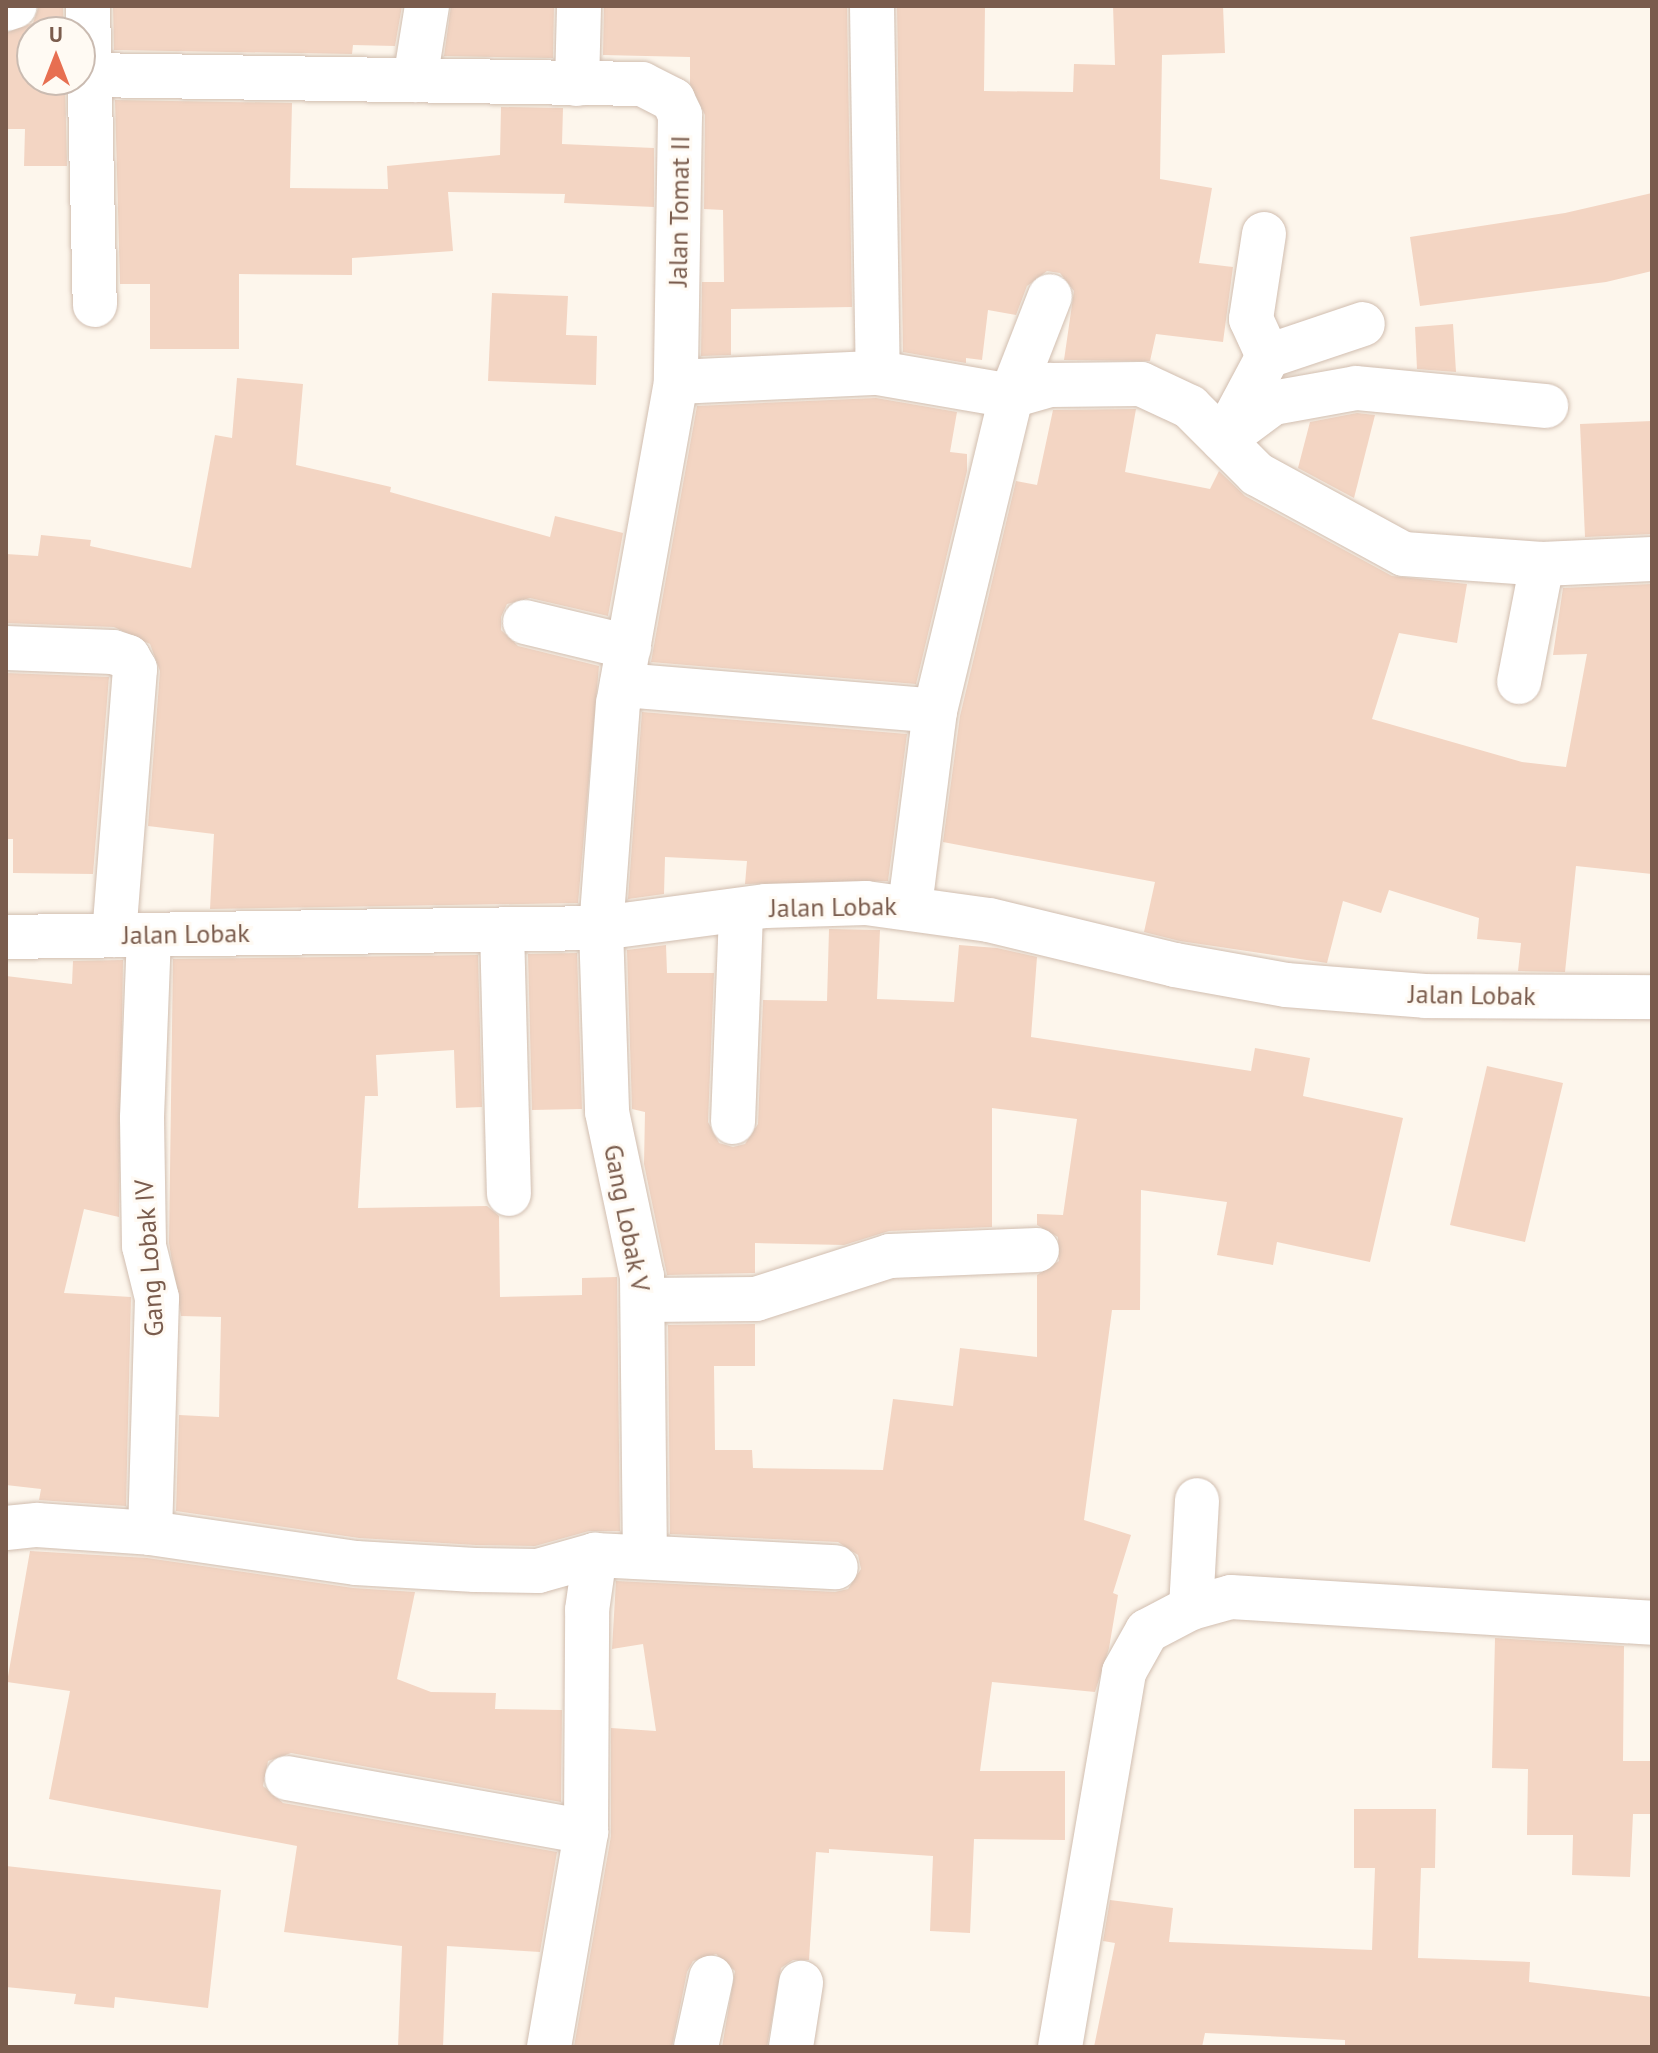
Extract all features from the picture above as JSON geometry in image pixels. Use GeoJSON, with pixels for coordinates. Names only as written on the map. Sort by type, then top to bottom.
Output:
{"type":"FeatureCollection","features":[{"type":"Feature","properties":{"kind":"street"},"geometry":{"type":"LineString","coordinates":[[6,9],[15,6]]}},
{"type":"Feature","properties":{"kind":"street"},"geometry":{"type":"LineString","coordinates":[[415,80],[427,6]]}},
{"type":"Feature","properties":{"kind":"street"},"geometry":{"type":"LineString","coordinates":[[577,84],[579,6]]}},
{"type":"Feature","properties":{"kind":"street"},"geometry":{"type":"LineString","coordinates":[[872,6],[878,373]]}},
{"type":"Feature","properties":{"kind":"street","name":"Jalan Tomat II"},"geometry":{"type":"LineString","coordinates":[[96,75],[642,84],[673,100],[680,115],[676,382],[625,666],[601,928]]}},
{"type":"Feature","properties":{"kind":"street"},"geometry":{"type":"LineString","coordinates":[[90,96],[95,305]]}},
{"type":"Feature","properties":{"kind":"street"},"geometry":{"type":"LineString","coordinates":[[1264,234],[1251,319],[1268,356]]}},
{"type":"Feature","properties":{"kind":"street"},"geometry":{"type":"LineString","coordinates":[[910,906],[935,711],[1011,396],[1050,296]]}},
{"type":"Feature","properties":{"kind":"street"},"geometry":{"type":"LineString","coordinates":[[1223,440],[1268,356],[1363,324]]}},
{"type":"Feature","properties":{"kind":"street"},"geometry":{"type":"LineString","coordinates":[[676,382],[878,373],[1011,396],[1050,385],[1141,384],[1190,407],[1257,474],[1404,554],[1542,564],[1652,559]]}},
{"type":"Feature","properties":{"kind":"street"},"geometry":{"type":"LineString","coordinates":[[1223,440],[1273,403],[1356,388],[1546,406]]}},
{"type":"Feature","properties":{"kind":"street"},"geometry":{"type":"LineString","coordinates":[[1519,682],[1542,564]]}},
{"type":"Feature","properties":{"kind":"street"},"geometry":{"type":"LineString","coordinates":[[525,622],[625,666],[935,711]]}},
{"type":"Feature","properties":{"kind":"street","name":"Gang Lobak IV"},"geometry":{"type":"LineString","coordinates":[[6,648],[74,647],[113,652],[128,657],[135,669],[131,935],[144,1232],[157,1298],[150,1533]]}},
{"type":"Feature","properties":{"kind":"street","name":"Jalan Lobak"},"geometry":{"type":"LineString","coordinates":[[6,937],[601,928],[826,902],[910,906],[1286,985],[1425,996],[1652,997]]}},
{"type":"Feature","properties":{"kind":"street"},"geometry":{"type":"LineString","coordinates":[[733,1122],[741,910]]}},
{"type":"Feature","properties":{"kind":"street","name":"Gang Lobak V"},"geometry":{"type":"LineString","coordinates":[[601,928],[607,1112],[643,1300],[645,1556]]}},
{"type":"Feature","properties":{"kind":"street"},"geometry":{"type":"LineString","coordinates":[[502,930],[509,1194]]}},
{"type":"Feature","properties":{"kind":"street"},"geometry":{"type":"LineString","coordinates":[[643,1300],[756,1299],[890,1256],[1037,1250]]}},
{"type":"Feature","properties":{"kind":"street"},"geometry":{"type":"LineString","coordinates":[[1191,1608],[1197,1500]]}},
{"type":"Feature","properties":{"kind":"street"},"geometry":{"type":"LineString","coordinates":[[6,1528],[37,1525],[150,1533],[356,1563],[475,1570],[538,1571],[595,1555],[836,1567]]}},
{"type":"Feature","properties":{"kind":"street"},"geometry":{"type":"LineString","coordinates":[[549,2047],[586,1832],[587,1610],[595,1555]]}},
{"type":"Feature","properties":{"kind":"street"},"geometry":{"type":"LineString","coordinates":[[1060,2047],[1100,1791],[1124,1672],[1147,1631],[1191,1608],[1231,1597],[1652,1623]]}},
{"type":"Feature","properties":{"kind":"street"},"geometry":{"type":"LineString","coordinates":[[287,1778],[586,1832]]}},
{"type":"Feature","properties":{"kind":"street"},"geometry":{"type":"LineString","coordinates":[[696,2047],[711,1978]]}},
{"type":"Feature","properties":{"kind":"street"},"geometry":{"type":"LineString","coordinates":[[791,2047],[801,1983]]}},
{"type":"Feature","properties":{"kind":"building"},"geometry":{"type":"Polygon","coordinates":[[[39,6],[63,6],[63,16],[35,16],[39,6]]]}},
{"type":"Feature","properties":{"kind":"building"},"geometry":{"type":"Polygon","coordinates":[[[113,6],[402,6],[395,46],[353,45],[352,54],[114,50],[113,6]]]}},
{"type":"Feature","properties":{"kind":"building"},"geometry":{"type":"Polygon","coordinates":[[[451,6],[554,6],[553,58],[444,56],[451,6]]]}},
{"type":"Feature","properties":{"kind":"building"},"geometry":{"type":"Polygon","coordinates":[[[604,6],[847,6],[852,307],[731,309],[731,355],[701,356],[702,282],[724,282],[723,210],[704,209],[705,115],[690,84],[690,57],[603,55],[604,6]]]}},
{"type":"Feature","properties":{"kind":"building"},"geometry":{"type":"Polygon","coordinates":[[[897,6],[985,6],[984,91],[1073,92],[1074,64],[1115,65],[1113,6],[1223,6],[1225,53],[1162,55],[1160,179],[1212,188],[1199,263],[1233,267],[1223,342],[1156,334],[1150,361],[1064,360],[1074,291],[1060,273],[1047,271],[1027,286],[1016,315],[988,310],[982,360],[966,358],[966,363],[903,352],[897,6]]]}},
{"type":"Feature","properties":{"kind":"building"},"geometry":{"type":"Polygon","coordinates":[[[16,29],[16,96],[65,96],[67,166],[24,166],[25,129],[6,129],[6,33],[16,29]]]}},
{"type":"Feature","properties":{"kind":"building"},"geometry":{"type":"Polygon","coordinates":[[[115,100],[292,103],[290,188],[388,189],[387,166],[500,155],[501,107],[563,108],[562,144],[654,148],[654,207],[564,203],[565,194],[448,192],[453,251],[352,258],[352,275],[239,274],[239,349],[150,349],[150,284],[120,284],[115,100]]]}},
{"type":"Feature","properties":{"kind":"building"},"geometry":{"type":"Polygon","coordinates":[[[1652,193],[1652,271],[1606,282],[1420,306],[1410,237],[1565,213],[1652,193]]]}},
{"type":"Feature","properties":{"kind":"building"},"geometry":{"type":"Polygon","coordinates":[[[492,293],[568,296],[566,335],[597,336],[596,385],[488,381],[492,293]]]}},
{"type":"Feature","properties":{"kind":"building"},"geometry":{"type":"Polygon","coordinates":[[[1453,324],[1456,372],[1417,369],[1415,327],[1453,324]]]}},
{"type":"Feature","properties":{"kind":"building"},"geometry":{"type":"Polygon","coordinates":[[[237,378],[303,384],[296,465],[391,487],[390,492],[550,537],[555,516],[623,533],[608,616],[530,598],[507,604],[501,617],[501,630],[518,646],[599,666],[578,903],[210,909],[214,834],[148,826],[160,671],[150,644],[114,627],[6,623],[6,554],[38,556],[41,535],[91,540],[90,546],[191,568],[215,435],[232,438],[237,378]]]}},
{"type":"Feature","properties":{"kind":"building"},"geometry":{"type":"Polygon","coordinates":[[[876,398],[957,412],[950,452],[967,454],[967,471],[916,684],[651,662],[697,406],[876,398]]]}},
{"type":"Feature","properties":{"kind":"building"},"geometry":{"type":"Polygon","coordinates":[[[1136,409],[1125,472],[1210,489],[1219,471],[1245,496],[1392,576],[1467,584],[1457,643],[1399,633],[1372,719],[1522,762],[1566,767],[1587,654],[1553,655],[1563,588],[1652,584],[1652,874],[1576,866],[1565,972],[1518,971],[1521,943],[1477,939],[1479,918],[1389,890],[1381,913],[1343,901],[1327,963],[1180,941],[1144,932],[1155,882],[943,842],[960,716],[1016,481],[1037,485],[1053,410],[1136,409]]]}},
{"type":"Feature","properties":{"kind":"building"},"geometry":{"type":"Polygon","coordinates":[[[1357,413],[1375,415],[1354,498],[1298,468],[1310,422],[1357,413]]]}},
{"type":"Feature","properties":{"kind":"building"},"geometry":{"type":"Polygon","coordinates":[[[1652,421],[1652,534],[1585,537],[1580,424],[1652,421]]]}},
{"type":"Feature","properties":{"kind":"building"},"geometry":{"type":"Polygon","coordinates":[[[6,673],[109,677],[93,874],[13,873],[13,839],[6,839],[6,673]]]}},
{"type":"Feature","properties":{"kind":"building"},"geometry":{"type":"Polygon","coordinates":[[[642,712],[907,734],[888,881],[745,884],[747,861],[665,857],[664,894],[628,899],[642,712]]]}},
{"type":"Feature","properties":{"kind":"building"},"geometry":{"type":"Polygon","coordinates":[[[829,929],[880,930],[877,999],[954,1002],[959,945],[997,948],[1037,957],[1031,1037],[1251,1071],[1255,1048],[1310,1058],[1303,1096],[1403,1118],[1370,1262],[1277,1242],[1273,1265],[1217,1255],[1227,1202],[1141,1190],[1140,1310],[1112,1310],[1084,1520],[1131,1535],[1113,1593],[1118,1595],[1109,1648],[1095,1692],[992,1682],[980,1771],[1065,1771],[1065,1840],[974,1839],[970,1933],[930,1931],[933,1856],[829,1849],[829,1853],[816,1852],[809,1960],[793,1960],[781,1968],[767,2047],[722,2047],[735,1971],[716,1954],[693,1961],[687,1972],[672,2047],[574,2047],[611,1836],[611,1728],[656,1731],[643,1644],[612,1649],[616,1581],[835,1592],[848,1589],[861,1569],[858,1555],[838,1542],[670,1534],[668,1325],[755,1324],[755,1366],[714,1366],[715,1450],[752,1450],[753,1468],[883,1470],[893,1399],[953,1406],[960,1348],[1037,1357],[1037,1275],[1059,1261],[1058,1237],[1037,1225],[1037,1214],[1063,1215],[1077,1119],[992,1108],[992,1227],[889,1231],[844,1245],[755,1243],[755,1273],[667,1275],[644,1164],[645,1112],[632,1109],[627,950],[666,945],[667,973],[714,973],[708,1122],[719,1143],[733,1147],[745,1144],[758,1124],[763,1000],[827,1001],[829,929]]]}},
{"type":"Feature","properties":{"kind":"building"},"geometry":{"type":"Polygon","coordinates":[[[577,953],[582,1109],[532,1110],[528,954],[577,953]]]}},
{"type":"Feature","properties":{"kind":"building"},"geometry":{"type":"Polygon","coordinates":[[[478,955],[482,1107],[456,1108],[454,1050],[376,1055],[378,1096],[365,1096],[358,1208],[487,1206],[499,1216],[500,1297],[582,1295],[582,1278],[617,1277],[620,1531],[589,1531],[535,1546],[476,1545],[359,1538],[176,1511],[179,1415],[219,1417],[221,1317],[181,1316],[169,1243],[173,959],[478,955]]]}},
{"type":"Feature","properties":{"kind":"building"},"geometry":{"type":"Polygon","coordinates":[[[123,960],[119,1217],[84,1209],[64,1293],[131,1297],[126,1506],[39,1500],[41,1489],[6,1485],[6,976],[72,984],[73,961],[123,960]]]}},
{"type":"Feature","properties":{"kind":"building"},"geometry":{"type":"Polygon","coordinates":[[[1487,1066],[1563,1083],[1525,1242],[1450,1225],[1487,1066]]]}},
{"type":"Feature","properties":{"kind":"building"},"geometry":{"type":"Polygon","coordinates":[[[30,1551],[147,1558],[353,1588],[415,1592],[397,1679],[431,1692],[496,1693],[495,1709],[562,1710],[561,1802],[291,1753],[268,1761],[263,1786],[283,1803],[557,1852],[540,1952],[447,1946],[443,2047],[398,2047],[402,1946],[284,1932],[297,1846],[49,1799],[70,1691],[7,1682],[30,1551]]]}},
{"type":"Feature","properties":{"kind":"building"},"geometry":{"type":"Polygon","coordinates":[[[1495,1638],[1624,1646],[1623,1761],[1652,1761],[1652,1814],[1633,1814],[1630,1877],[1572,1875],[1573,1835],[1527,1835],[1528,1769],[1492,1768],[1495,1638]]]}},
{"type":"Feature","properties":{"kind":"building"},"geometry":{"type":"Polygon","coordinates":[[[1354,1809],[1436,1809],[1435,1868],[1421,1868],[1418,1958],[1530,1962],[1529,1982],[1652,1997],[1652,2047],[1345,2047],[1345,2040],[1205,2033],[1202,2047],[1094,2047],[1115,1943],[1103,1941],[1110,1900],[1173,1908],[1169,1942],[1372,1950],[1375,1868],[1354,1868],[1354,1809]]]}},
{"type":"Feature","properties":{"kind":"building"},"geometry":{"type":"Polygon","coordinates":[[[6,1866],[221,1890],[208,2008],[115,1997],[114,2008],[74,2004],[76,1994],[6,1987],[6,1866]]]}}]}
